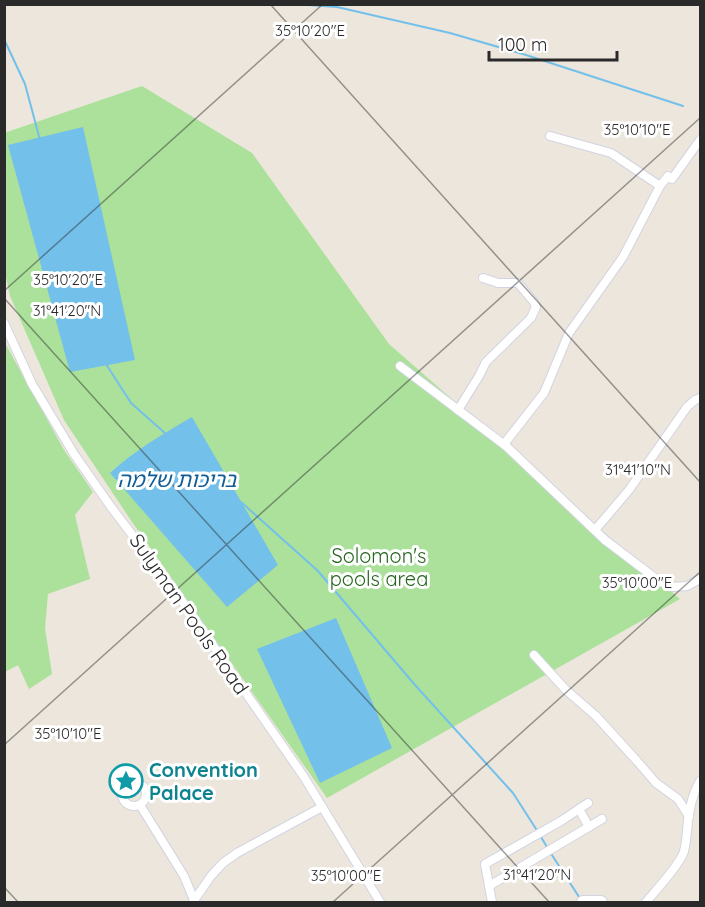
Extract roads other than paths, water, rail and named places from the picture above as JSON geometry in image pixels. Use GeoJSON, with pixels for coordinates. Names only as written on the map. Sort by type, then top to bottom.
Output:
{"type":"FeatureCollection","features":[{"type":"Feature","properties":{"kind":"main road"},"geometry":{"type":"LineString","coordinates":[[583,903],[601,903]]}},
{"type":"Feature","properties":{"kind":"street"},"geometry":{"type":"LineString","coordinates":[[550,136],[611,153],[660,186]]}},
{"type":"Feature","properties":{"kind":"street"},"geometry":{"type":"LineString","coordinates":[[504,444],[544,393],[569,333],[623,257],[660,186],[668,176],[672,179],[700,140]]}},
{"type":"Feature","properties":{"kind":"street"},"geometry":{"type":"LineString","coordinates":[[458,410],[486,362],[531,318],[536,307],[518,283],[498,283],[483,278]]}},
{"type":"Feature","properties":{"kind":"street","name":"Sulyman Pools Road"},"geometry":{"type":"LineString","coordinates":[[4,323],[32,384],[74,454],[178,595],[304,777],[380,903]]}},
{"type":"Feature","properties":{"kind":"street"},"geometry":{"type":"LineString","coordinates":[[400,366],[504,444],[605,540],[659,581],[672,587],[687,586],[700,579]]}},
{"type":"Feature","properties":{"kind":"street"},"geometry":{"type":"LineString","coordinates":[[595,530],[630,490],[687,408],[700,398]]}},
{"type":"Feature","properties":{"kind":"street"},"geometry":{"type":"LineString","coordinates":[[534,656],[560,684],[596,716],[656,783],[678,799],[689,816]]}},
{"type":"Feature","properties":{"kind":"street"},"geometry":{"type":"LineString","coordinates":[[646,903],[683,854],[689,816],[700,781]]}},
{"type":"Feature","properties":{"kind":"street"},"geometry":{"type":"LineString","coordinates":[[492,903],[485,864],[588,803]]}},
{"type":"Feature","properties":{"kind":"street"},"geometry":{"type":"LineString","coordinates":[[140,805],[184,876],[193,902]]}},
{"type":"Feature","properties":{"kind":"street"},"geometry":{"type":"LineString","coordinates":[[193,902],[222,863],[322,807]]}},
{"type":"Feature","properties":{"kind":"street"},"geometry":{"type":"LineString","coordinates":[[579,808],[590,827]]}},
{"type":"Feature","properties":{"kind":"street"},"geometry":{"type":"LineString","coordinates":[[489,886],[602,819]]}},
{"type":"Feature","properties":{"kind":"water"},"geometry":{"type":"Polygon","coordinates":[[[83,127],[135,360],[70,372],[8,145],[83,127]]]}},
{"type":"Feature","properties":{"kind":"water","name":"בריכות שלמה"},"geometry":{"type":"Polygon","coordinates":[[[192,417],[278,565],[227,607],[110,473],[139,450],[192,417]]]}},
{"type":"Feature","properties":{"kind":"water"},"geometry":{"type":"Polygon","coordinates":[[[336,618],[392,748],[320,783],[257,649],[336,618]]]}},
{"type":"Feature","properties":{"kind":"waterway"},"geometry":{"type":"LineString","coordinates":[[293,4],[337,7],[450,33],[683,106]]}},
{"type":"Feature","properties":{"kind":"waterway"},"geometry":{"type":"LineString","coordinates":[[4,39],[25,84],[40,140]]}},
{"type":"Feature","properties":{"kind":"waterway"},"geometry":{"type":"LineString","coordinates":[[106,364],[131,403],[166,434]]}},
{"type":"Feature","properties":{"kind":"waterway"},"geometry":{"type":"LineString","coordinates":[[241,502],[318,571],[415,685],[513,793],[538,832]]}},
{"type":"Feature","properties":{"kind":"waterway"},"geometry":{"type":"LineString","coordinates":[[541,837],[547,847]]}},
{"type":"Feature","properties":{"kind":"waterway"},"geometry":{"type":"LineString","coordinates":[[550,852],[581,900]]}},
{"type":"Feature","properties":{"kind":"place","name":"Convention Palace"},"geometry":{"type":"Point","coordinates":[126,781]}},
{"type":"Feature","properties":{"kind":"park label","name":"Solomon's pools area"},"geometry":{"type":"Point","coordinates":[379,568]}}]}
